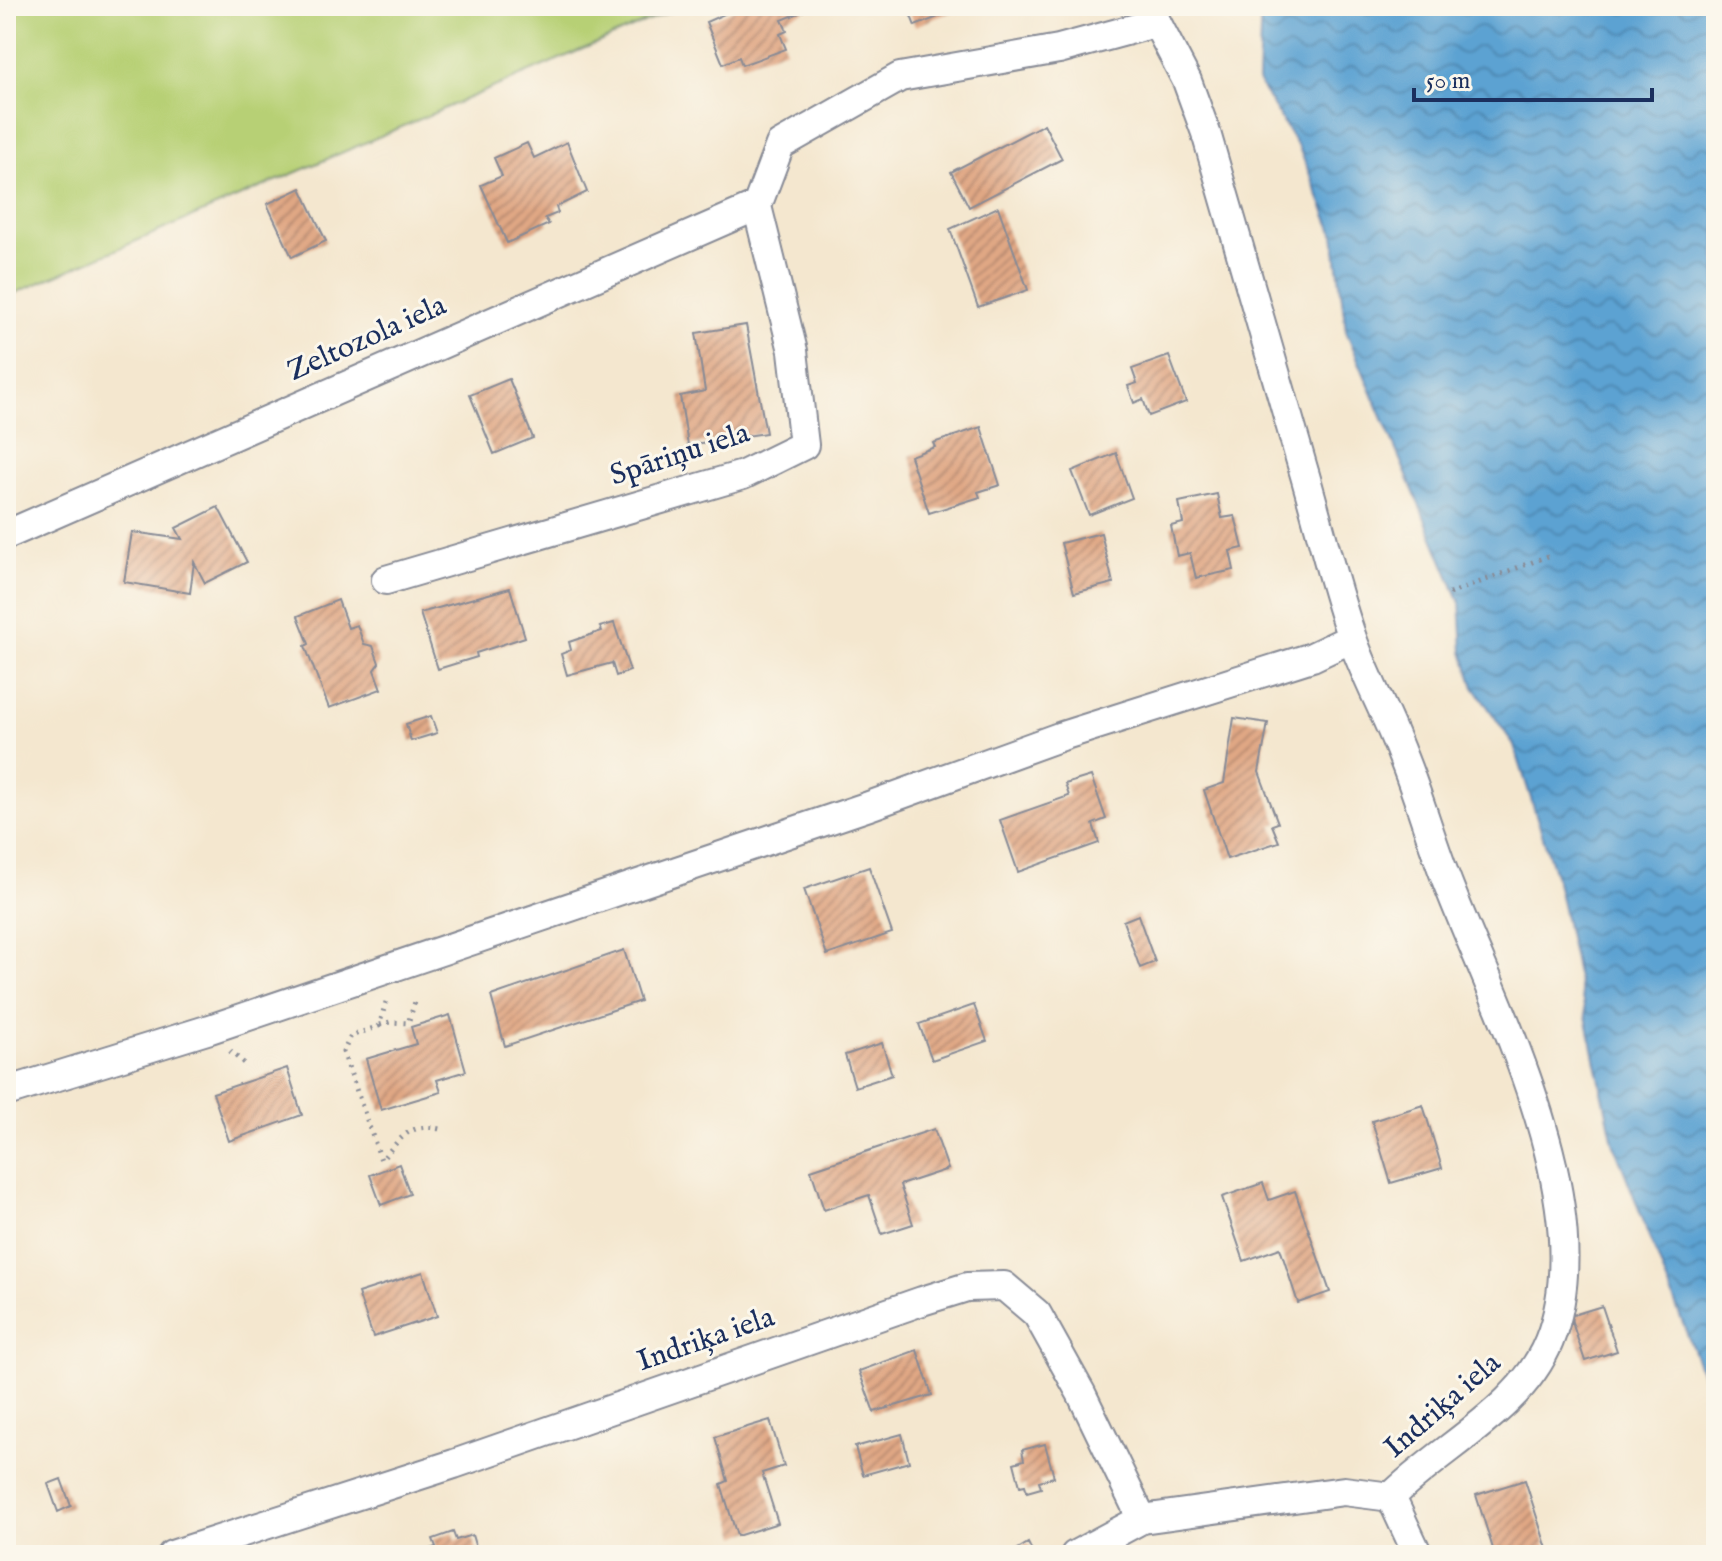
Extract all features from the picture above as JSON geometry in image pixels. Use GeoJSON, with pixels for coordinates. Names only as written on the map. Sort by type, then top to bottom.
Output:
{"type":"FeatureCollection","features":[{"type":"Feature","properties":{"kind":"street"},"geometry":{"type":"LineString","coordinates":[[757,206],[780,145],[900,77],[1059,49],[1152,14]]}},
{"type":"Feature","properties":{"kind":"street","name":"Indriķa iela"},"geometry":{"type":"LineString","coordinates":[[1075,1555],[1142,1519],[1344,1491],[1391,1497],[1416,1472],[1497,1411],[1532,1373],[1550,1340],[1564,1269],[1561,1213],[1544,1135],[1505,1019],[1449,887],[1403,755],[1352,638],[1206,133],[1187,81],[1152,14]]}},
{"type":"Feature","properties":{"kind":"street","name":"Zeltozola iela"},"geometry":{"type":"LineString","coordinates":[[6,535],[757,206]]}},
{"type":"Feature","properties":{"kind":"street","name":"Spāriņu iela"},"geometry":{"type":"LineString","coordinates":[[386,580],[743,475],[804,445],[793,351],[757,206]]}},
{"type":"Feature","properties":{"kind":"street"},"geometry":{"type":"LineString","coordinates":[[6,1092],[269,1009],[869,806],[1076,732],[1312,657],[1352,638]]}},
{"type":"Feature","properties":{"kind":"street","name":"Indriķa iela"},"geometry":{"type":"LineString","coordinates":[[172,1555],[454,1464],[967,1287],[1004,1286],[1037,1314],[1081,1393],[1142,1519]]}},
{"type":"Feature","properties":{"kind":"street"},"geometry":{"type":"LineString","coordinates":[[1391,1497],[1418,1555]]}},
{"type":"Feature","properties":{"kind":"path"},"geometry":{"type":"LineString","coordinates":[[1449,594],[1548,556]]}},
{"type":"Feature","properties":{"kind":"path"},"geometry":{"type":"LineString","coordinates":[[379,1026],[390,989]]}},
{"type":"Feature","properties":{"kind":"path"},"geometry":{"type":"LineString","coordinates":[[415,1002],[408,1023],[390,1022],[351,1036],[343,1052],[381,1160],[409,1131],[423,1126],[440,1129]]}},
{"type":"Feature","properties":{"kind":"green space"},"geometry":{"type":"Polygon","coordinates":[[[6,6],[683,6],[6,297],[6,6]]]}},
{"type":"Feature","properties":{"kind":"water"},"geometry":{"type":"Polygon","coordinates":[[[1261,6],[1716,6],[1716,1409],[1613,1142],[1557,881],[1514,745],[1474,687],[1463,652],[1460,602],[1346,331],[1334,234],[1300,150],[1258,81],[1261,6]]]}},
{"type":"Feature","properties":{"kind":"building"},"geometry":{"type":"Polygon","coordinates":[[[742,6],[801,6],[804,11],[782,20],[787,31],[780,34],[786,49],[742,65],[739,57],[723,64],[706,22],[742,6]]]}},
{"type":"Feature","properties":{"kind":"building"},"geometry":{"type":"Polygon","coordinates":[[[907,6],[954,6],[956,10],[915,26],[907,6]]]}},
{"type":"Feature","properties":{"kind":"building"},"geometry":{"type":"Polygon","coordinates":[[[1044,124],[1062,159],[969,207],[951,172],[1044,124]]]}},
{"type":"Feature","properties":{"kind":"building"},"geometry":{"type":"Polygon","coordinates":[[[567,142],[587,192],[556,207],[558,213],[545,218],[549,224],[507,243],[481,185],[502,176],[494,158],[527,143],[534,158],[567,142]]]}},
{"type":"Feature","properties":{"kind":"building"},"geometry":{"type":"Polygon","coordinates":[[[301,188],[326,241],[292,257],[267,204],[301,188]]]}},
{"type":"Feature","properties":{"kind":"building"},"geometry":{"type":"Polygon","coordinates":[[[998,207],[1028,290],[978,307],[950,229],[998,207]]]}},
{"type":"Feature","properties":{"kind":"building"},"geometry":{"type":"Polygon","coordinates":[[[746,325],[766,433],[688,445],[680,396],[705,391],[696,333],[746,325]]]}},
{"type":"Feature","properties":{"kind":"building"},"geometry":{"type":"Polygon","coordinates":[[[1169,356],[1186,402],[1149,416],[1143,399],[1134,403],[1128,386],[1137,383],[1132,369],[1169,356]]]}},
{"type":"Feature","properties":{"kind":"building"},"geometry":{"type":"Polygon","coordinates":[[[509,379],[533,438],[494,454],[470,395],[509,379]]]}},
{"type":"Feature","properties":{"kind":"building"},"geometry":{"type":"Polygon","coordinates":[[[981,427],[1000,485],[978,492],[980,497],[929,513],[910,456],[935,447],[933,443],[981,427]]]}},
{"type":"Feature","properties":{"kind":"building"},"geometry":{"type":"Polygon","coordinates":[[[1116,453],[1132,498],[1089,515],[1072,471],[1116,453]]]}},
{"type":"Feature","properties":{"kind":"building"},"geometry":{"type":"Polygon","coordinates":[[[1217,494],[1222,518],[1235,516],[1243,548],[1230,551],[1234,570],[1196,578],[1190,553],[1177,556],[1171,526],[1183,523],[1179,502],[1217,494]]]}},
{"type":"Feature","properties":{"kind":"building"},"geometry":{"type":"Polygon","coordinates":[[[218,507],[247,562],[205,583],[194,562],[190,593],[124,582],[132,532],[182,539],[176,528],[218,507]]]}},
{"type":"Feature","properties":{"kind":"building"},"geometry":{"type":"Polygon","coordinates":[[[1101,533],[1113,583],[1074,593],[1061,543],[1101,533]]]}},
{"type":"Feature","properties":{"kind":"building"},"geometry":{"type":"Polygon","coordinates":[[[510,588],[525,637],[438,669],[420,613],[510,588]]]}},
{"type":"Feature","properties":{"kind":"building"},"geometry":{"type":"Polygon","coordinates":[[[338,600],[348,628],[357,625],[364,644],[373,646],[379,663],[374,670],[381,689],[329,708],[305,646],[309,644],[298,616],[338,600]]]}},
{"type":"Feature","properties":{"kind":"building"},"geometry":{"type":"Polygon","coordinates":[[[614,623],[630,671],[616,676],[612,663],[567,675],[561,654],[571,650],[569,642],[602,631],[600,627],[614,623]]]}},
{"type":"Feature","properties":{"kind":"building"},"geometry":{"type":"Polygon","coordinates":[[[431,716],[437,733],[411,741],[406,724],[431,716]]]}},
{"type":"Feature","properties":{"kind":"building"},"geometry":{"type":"Polygon","coordinates":[[[1234,718],[1268,723],[1259,772],[1278,823],[1272,825],[1279,842],[1227,859],[1204,790],[1224,783],[1234,718]]]}},
{"type":"Feature","properties":{"kind":"building"},"geometry":{"type":"Polygon","coordinates":[[[1091,776],[1106,819],[1093,824],[1099,843],[1018,872],[1000,820],[1069,796],[1065,784],[1091,776]]]}},
{"type":"Feature","properties":{"kind":"building"},"geometry":{"type":"Polygon","coordinates":[[[869,867],[892,933],[827,955],[804,889],[869,867]]]}},
{"type":"Feature","properties":{"kind":"building"},"geometry":{"type":"Polygon","coordinates":[[[1138,915],[1155,962],[1140,968],[1123,921],[1138,915]]]}},
{"type":"Feature","properties":{"kind":"building"},"geometry":{"type":"Polygon","coordinates":[[[624,950],[640,1001],[505,1046],[491,996],[624,950]]]}},
{"type":"Feature","properties":{"kind":"building"},"geometry":{"type":"Polygon","coordinates":[[[974,1005],[987,1041],[932,1060],[919,1024],[974,1005]]]}},
{"type":"Feature","properties":{"kind":"building"},"geometry":{"type":"Polygon","coordinates":[[[450,1015],[466,1071],[437,1080],[441,1092],[381,1110],[366,1059],[416,1044],[411,1027],[450,1015]]]}},
{"type":"Feature","properties":{"kind":"building"},"geometry":{"type":"Polygon","coordinates":[[[882,1043],[892,1075],[855,1087],[845,1055],[882,1043]]]}},
{"type":"Feature","properties":{"kind":"building"},"geometry":{"type":"Polygon","coordinates":[[[287,1068],[302,1115],[229,1141],[213,1093],[287,1068]]]}},
{"type":"Feature","properties":{"kind":"building"},"geometry":{"type":"Polygon","coordinates":[[[1423,1105],[1442,1168],[1391,1183],[1372,1121],[1423,1105]]]}},
{"type":"Feature","properties":{"kind":"building"},"geometry":{"type":"Polygon","coordinates":[[[934,1129],[948,1169],[900,1185],[913,1224],[882,1234],[869,1195],[824,1210],[811,1170],[934,1129]]]}},
{"type":"Feature","properties":{"kind":"building"},"geometry":{"type":"Polygon","coordinates":[[[399,1164],[410,1194],[381,1205],[370,1175],[399,1164]]]}},
{"type":"Feature","properties":{"kind":"building"},"geometry":{"type":"Polygon","coordinates":[[[1263,1183],[1269,1200],[1295,1191],[1330,1292],[1298,1303],[1280,1248],[1244,1261],[1222,1197],[1263,1183]]]}},
{"type":"Feature","properties":{"kind":"building"},"geometry":{"type":"Polygon","coordinates":[[[423,1272],[437,1316],[373,1337],[358,1293],[423,1272]]]}},
{"type":"Feature","properties":{"kind":"building"},"geometry":{"type":"Polygon","coordinates":[[[1602,1306],[1617,1351],[1585,1361],[1570,1316],[1602,1306]]]}},
{"type":"Feature","properties":{"kind":"building"},"geometry":{"type":"Polygon","coordinates":[[[917,1350],[932,1395],[874,1412],[859,1371],[917,1350]]]}},
{"type":"Feature","properties":{"kind":"building"},"geometry":{"type":"Polygon","coordinates":[[[770,1420],[784,1466],[762,1473],[778,1523],[737,1536],[721,1484],[728,1481],[715,1437],[770,1420]]]}},
{"type":"Feature","properties":{"kind":"building"},"geometry":{"type":"Polygon","coordinates":[[[902,1434],[909,1462],[863,1475],[855,1447],[902,1434]]]}},
{"type":"Feature","properties":{"kind":"building"},"geometry":{"type":"Polygon","coordinates":[[[1045,1444],[1054,1477],[1039,1481],[1041,1488],[1027,1492],[1025,1485],[1020,1486],[1014,1463],[1024,1460],[1022,1450],[1045,1444]]]}},
{"type":"Feature","properties":{"kind":"building"},"geometry":{"type":"Polygon","coordinates":[[[61,1479],[71,1506],[58,1512],[48,1484],[61,1479]]]}},
{"type":"Feature","properties":{"kind":"building"},"geometry":{"type":"Polygon","coordinates":[[[1525,1480],[1549,1555],[1495,1555],[1476,1495],[1525,1480]]]}},
{"type":"Feature","properties":{"kind":"building"},"geometry":{"type":"Polygon","coordinates":[[[453,1532],[456,1540],[472,1535],[478,1555],[412,1555],[436,1547],[433,1539],[453,1532]]]}},
{"type":"Feature","properties":{"kind":"building"},"geometry":{"type":"Polygon","coordinates":[[[1028,1543],[1034,1555],[1008,1555],[1028,1543]]]}}]}
